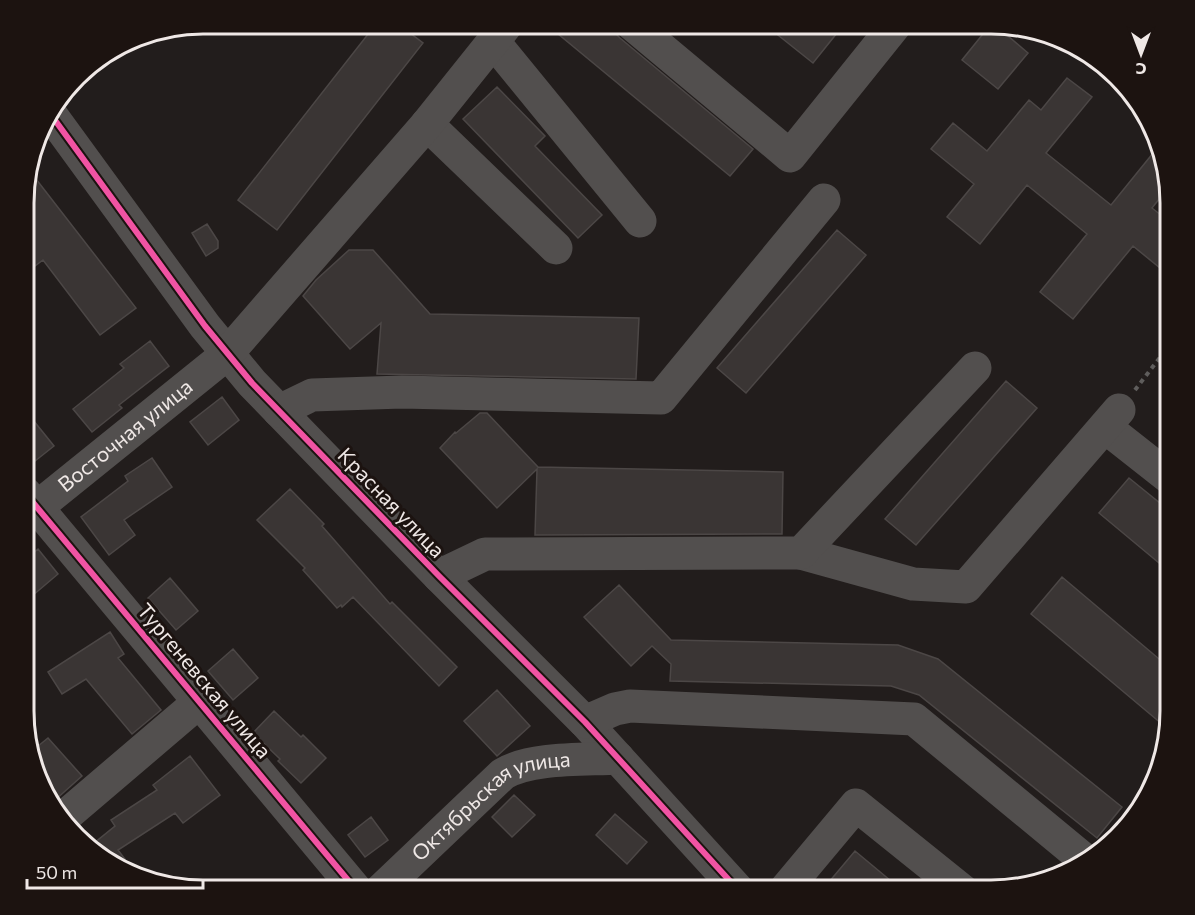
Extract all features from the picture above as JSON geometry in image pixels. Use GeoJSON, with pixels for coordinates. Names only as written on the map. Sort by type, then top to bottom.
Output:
{"type":"FeatureCollection","features":[{"type":"Feature","properties":{"kind":"street","name":"Восточная улица"},"geometry":{"type":"LineString","coordinates":[[35,501],[227,354],[427,124],[498,35]]}},
{"type":"Feature","properties":{"kind":"street"},"geometry":{"type":"LineString","coordinates":[[501,35],[640,220]]}},
{"type":"Feature","properties":{"kind":"street"},"geometry":{"type":"LineString","coordinates":[[645,35],[789,156],[887,35]]}},
{"type":"Feature","properties":{"kind":"street","name":"Красная улица"},"geometry":{"type":"LineString","coordinates":[[56,121],[227,354],[439,576],[585,722],[729,880]]}},
{"type":"Feature","properties":{"kind":"street"},"geometry":{"type":"LineString","coordinates":[[427,124],[556,248]]}},
{"type":"Feature","properties":{"kind":"street"},"geometry":{"type":"LineString","coordinates":[[279,411],[312,395],[402,392],[661,399],[824,200]]}},
{"type":"Feature","properties":{"kind":"street"},"geometry":{"type":"LineString","coordinates":[[801,552],[975,368]]}},
{"type":"Feature","properties":{"kind":"street"},"geometry":{"type":"LineString","coordinates":[[439,576],[485,554],[801,552],[913,584],[966,587],[1112,419],[1160,469]]}},
{"type":"Feature","properties":{"kind":"street","name":"Тургеневская улица"},"geometry":{"type":"LineString","coordinates":[[35,511],[199,702],[348,880]]}},
{"type":"Feature","properties":{"kind":"street"},"geometry":{"type":"LineString","coordinates":[[69,813],[199,702]]}},
{"type":"Feature","properties":{"kind":"street"},"geometry":{"type":"LineString","coordinates":[[585,722],[615,709],[630,706],[914,719],[1080,856]]}},
{"type":"Feature","properties":{"kind":"street","name":"Октябрьская улица"},"geometry":{"type":"LineString","coordinates":[[392,880],[513,768],[534,763],[618,758]]}},
{"type":"Feature","properties":{"kind":"street"},"geometry":{"type":"LineString","coordinates":[[793,880],[856,805],[949,880]]}},
{"type":"Feature","properties":{"kind":"path"},"geometry":{"type":"LineString","coordinates":[[1112,419],[1160,357]]}},
{"type":"Feature","properties":{"kind":"building"},"geometry":{"type":"Polygon","coordinates":[[[367,35],[412,35],[423,43],[277,230],[238,200],[367,35]]]}},
{"type":"Feature","properties":{"kind":"building"},"geometry":{"type":"Polygon","coordinates":[[[559,35],[617,35],[753,149],[730,176],[559,35]]]}},
{"type":"Feature","properties":{"kind":"building"},"geometry":{"type":"Polygon","coordinates":[[[778,35],[835,35],[813,63],[778,35]]]}},
{"type":"Feature","properties":{"kind":"building"},"geometry":{"type":"Polygon","coordinates":[[[982,35],[1007,35],[1028,53],[998,89],[962,60],[982,35]]]}},
{"type":"Feature","properties":{"kind":"building"},"geometry":{"type":"Polygon","coordinates":[[[1067,78],[1092,97],[1046,153],[1111,205],[1153,153],[1159,182],[1160,198],[1152,208],[1160,214],[1160,268],[1133,246],[1073,319],[1040,292],[1087,234],[1027,185],[980,244],[947,217],[974,184],[931,149],[953,123],[987,151],[1029,100],[1041,110],[1067,78]]]}},
{"type":"Feature","properties":{"kind":"building"},"geometry":{"type":"Polygon","coordinates":[[[497,87],[545,136],[535,146],[602,215],[578,238],[463,119],[497,87]]]}},
{"type":"Feature","properties":{"kind":"building"},"geometry":{"type":"Polygon","coordinates":[[[36,180],[136,308],[100,335],[43,260],[35,266],[34,204],[36,180]]]}},
{"type":"Feature","properties":{"kind":"building"},"geometry":{"type":"Polygon","coordinates":[[[207,224],[218,241],[218,248],[206,256],[192,233],[207,224]]]}},
{"type":"Feature","properties":{"kind":"building"},"geometry":{"type":"Polygon","coordinates":[[[837,230],[866,255],[746,393],[717,368],[837,230]]]}},
{"type":"Feature","properties":{"kind":"building"},"geometry":{"type":"Polygon","coordinates":[[[349,250],[373,250],[430,314],[639,318],[636,379],[377,374],[381,323],[350,349],[303,296],[316,280],[349,250]]]}},
{"type":"Feature","properties":{"kind":"building"},"geometry":{"type":"Polygon","coordinates":[[[150,341],[169,366],[119,405],[122,408],[92,432],[73,409],[124,368],[120,364],[150,341]]]}},
{"type":"Feature","properties":{"kind":"building"},"geometry":{"type":"Polygon","coordinates":[[[1006,381],[1037,408],[916,545],[885,519],[1006,381]]]}},
{"type":"Feature","properties":{"kind":"building"},"geometry":{"type":"Polygon","coordinates":[[[222,397],[239,420],[208,445],[190,422],[222,397]]]}},
{"type":"Feature","properties":{"kind":"building"},"geometry":{"type":"Polygon","coordinates":[[[480,413],[487,413],[538,467],[783,472],[782,534],[535,535],[537,469],[497,508],[440,448],[455,432],[480,413]]]}},
{"type":"Feature","properties":{"kind":"building"},"geometry":{"type":"Polygon","coordinates":[[[34,422],[54,446],[34,461],[34,422]]]}},
{"type":"Feature","properties":{"kind":"building"},"geometry":{"type":"Polygon","coordinates":[[[152,458],[172,487],[124,520],[135,535],[109,555],[81,517],[128,481],[125,476],[152,458]]]}},
{"type":"Feature","properties":{"kind":"building"},"geometry":{"type":"Polygon","coordinates":[[[1129,478],[1160,503],[1160,564],[1099,513],[1129,478]]]}},
{"type":"Feature","properties":{"kind":"building"},"geometry":{"type":"Polygon","coordinates":[[[290,489],[324,524],[322,526],[390,604],[392,602],[457,667],[439,686],[353,597],[342,607],[341,605],[337,608],[303,570],[305,568],[257,520],[290,489]]]}},
{"type":"Feature","properties":{"kind":"building"},"geometry":{"type":"Polygon","coordinates":[[[38,549],[58,574],[35,594],[35,552],[38,549]]]}},
{"type":"Feature","properties":{"kind":"building"},"geometry":{"type":"Polygon","coordinates":[[[1062,577],[1160,660],[1160,722],[1031,614],[1062,577]]]}},
{"type":"Feature","properties":{"kind":"building"},"geometry":{"type":"Polygon","coordinates":[[[170,578],[198,611],[176,630],[148,598],[170,578]]]}},
{"type":"Feature","properties":{"kind":"building"},"geometry":{"type":"Polygon","coordinates":[[[619,585],[671,640],[898,645],[938,659],[1122,807],[1097,838],[919,695],[891,686],[670,681],[671,664],[652,646],[631,666],[584,617],[619,585]]]}},
{"type":"Feature","properties":{"kind":"building"},"geometry":{"type":"Polygon","coordinates":[[[110,632],[124,654],[118,658],[161,710],[132,734],[86,679],[62,694],[48,672],[110,632]]]}},
{"type":"Feature","properties":{"kind":"building"},"geometry":{"type":"Polygon","coordinates":[[[233,649],[258,678],[233,700],[208,671],[233,649]]]}},
{"type":"Feature","properties":{"kind":"building"},"geometry":{"type":"Polygon","coordinates":[[[497,690],[530,726],[497,756],[464,721],[497,690]]]}},
{"type":"Feature","properties":{"kind":"building"},"geometry":{"type":"Polygon","coordinates":[[[274,711],[326,758],[301,783],[253,733],[274,711]]]}},
{"type":"Feature","properties":{"kind":"building"},"geometry":{"type":"Polygon","coordinates":[[[48,738],[82,776],[58,797],[47,776],[38,746],[48,738]]]}},
{"type":"Feature","properties":{"kind":"building"},"geometry":{"type":"Polygon","coordinates":[[[190,756],[220,795],[183,823],[175,813],[118,850],[127,862],[96,842],[115,826],[111,820],[157,790],[153,785],[190,756]]]}},
{"type":"Feature","properties":{"kind":"building"},"geometry":{"type":"Polygon","coordinates":[[[514,795],[535,815],[512,837],[492,817],[514,795]]]}},
{"type":"Feature","properties":{"kind":"building"},"geometry":{"type":"Polygon","coordinates":[[[615,814],[647,842],[627,864],[596,835],[615,814]]]}},
{"type":"Feature","properties":{"kind":"building"},"geometry":{"type":"Polygon","coordinates":[[[371,817],[388,840],[365,857],[348,835],[371,817]]]}},
{"type":"Feature","properties":{"kind":"building"},"geometry":{"type":"Polygon","coordinates":[[[855,851],[890,880],[831,880],[855,851]]]}},
{"type":"Feature","properties":{"kind":"cycle path"},"geometry":{"type":"LineString","coordinates":[[56,121],[205,326],[252,383],[439,576],[585,722],[729,880]]}},
{"type":"Feature","properties":{"kind":"cycle path"},"geometry":{"type":"LineString","coordinates":[[35,504],[348,880]]}}]}
